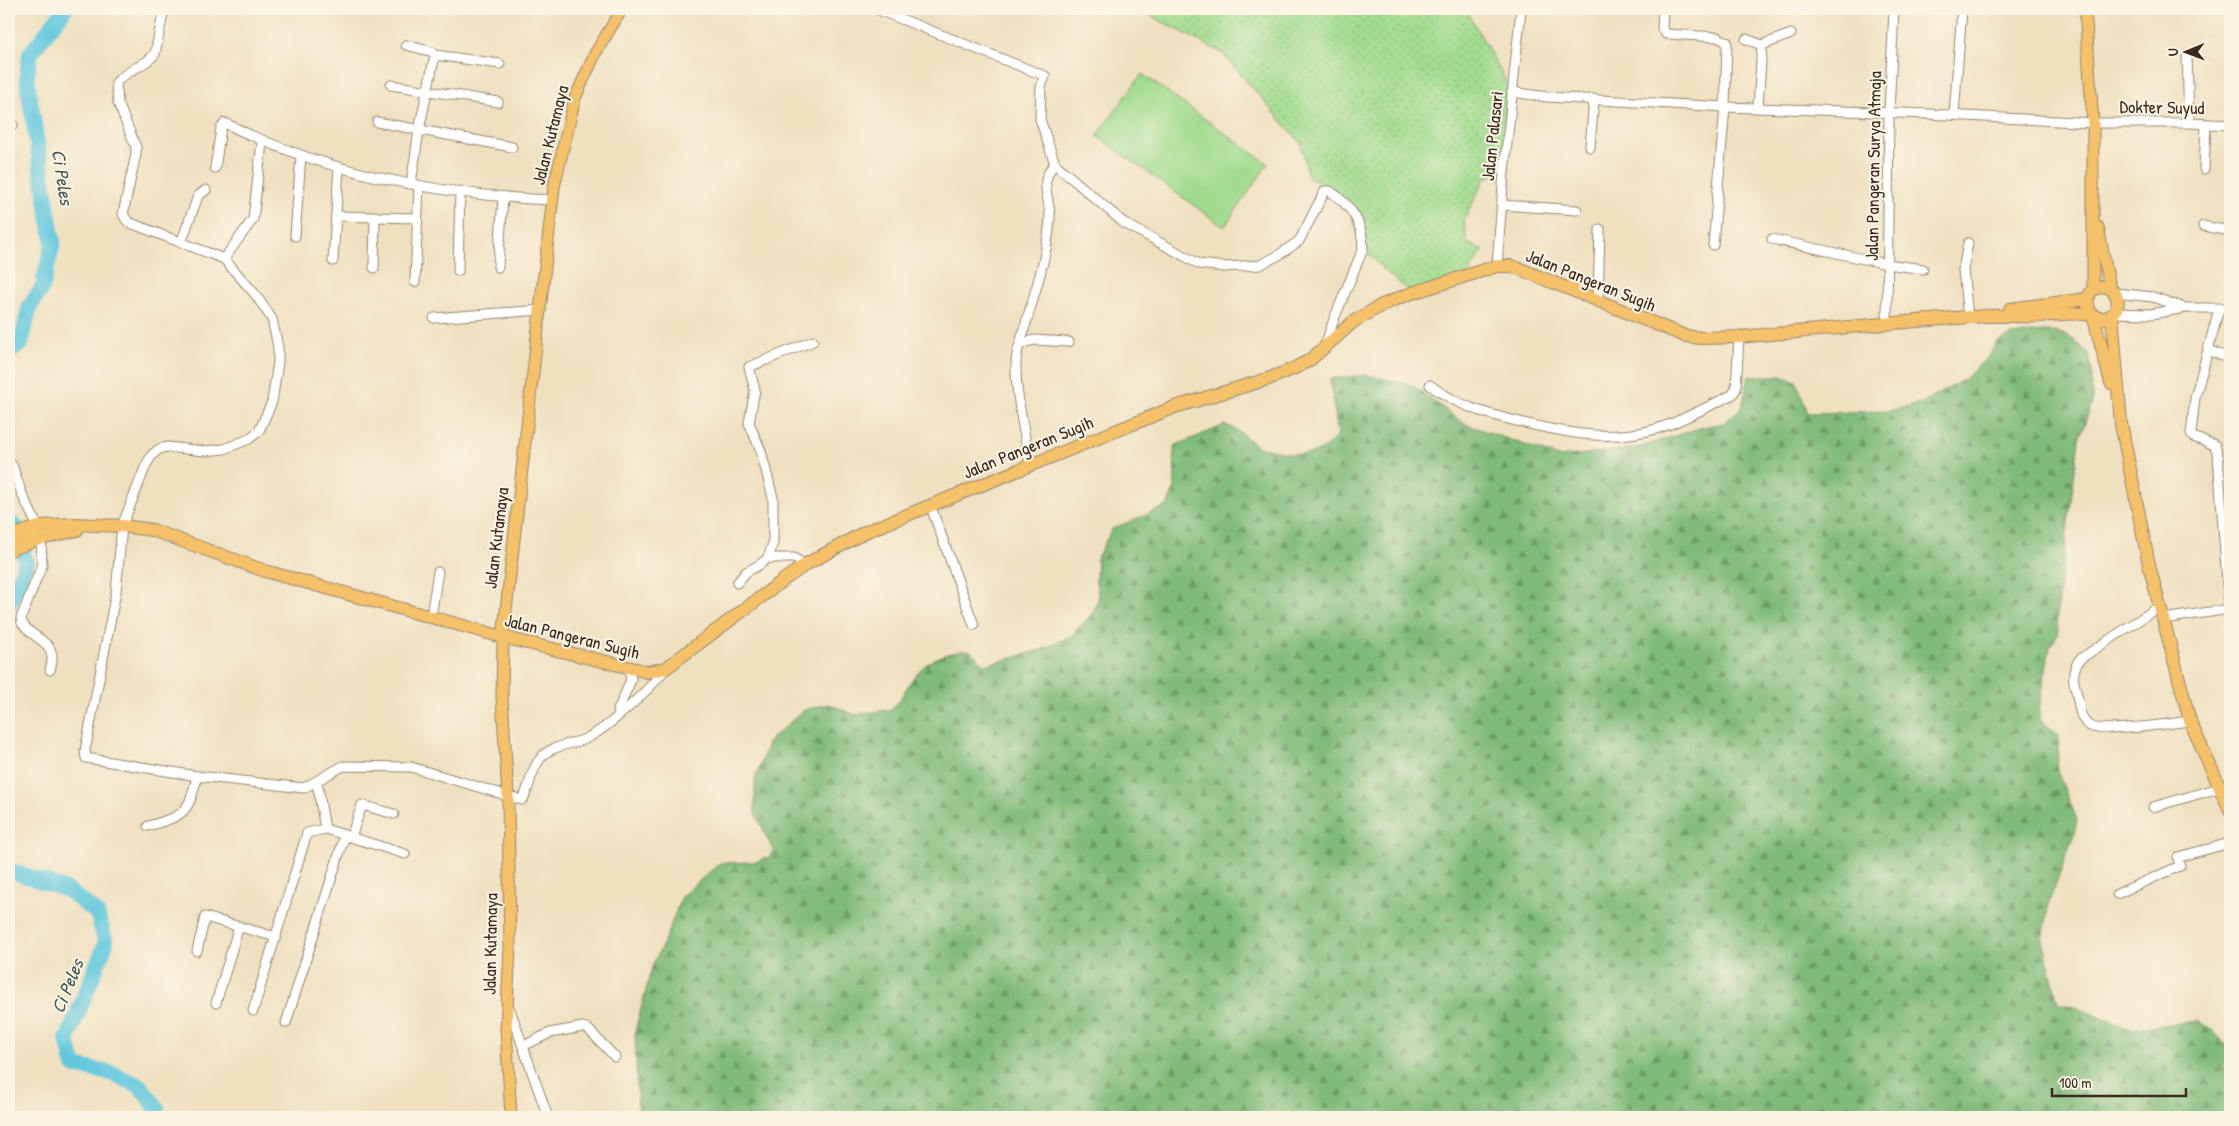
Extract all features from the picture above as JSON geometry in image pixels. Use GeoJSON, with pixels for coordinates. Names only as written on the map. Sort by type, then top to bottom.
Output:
{"type":"FeatureCollection","features":[{"type":"Feature","properties":{"kind":"highway","name":"Jalan Pangeran Sugih"},"geometry":{"type":"LineString","coordinates":[[37,534],[98,525],[152,530],[265,571],[503,637],[648,672],[666,668],[805,565],[865,532],[1175,407],[1268,379],[1295,368],[1310,360],[1324,349],[1353,322],[1382,305],[1409,294],[1497,266],[1510,266],[1520,269],[1685,336],[1701,338],[1739,337],[1989,315]]}},
{"type":"Feature","properties":{"kind":"highway"},"geometry":{"type":"LineString","coordinates":[[1989,315],[2090,294],[2101,286],[2112,290],[2118,303],[2113,314],[2119,407],[2150,565],[2190,721],[2219,788],[2229,803]]}},
{"type":"Feature","properties":{"kind":"highway"},"geometry":{"type":"LineString","coordinates":[[2090,294],[2091,314],[2112,390],[2119,407]]}},
{"type":"Feature","properties":{"kind":"highway"},"geometry":{"type":"LineString","coordinates":[[1989,315],[2091,314],[2104,318],[2113,314]]}},
{"type":"Feature","properties":{"kind":"highway"},"geometry":{"type":"LineString","coordinates":[[9,537],[37,534]]}},
{"type":"Feature","properties":{"kind":"highway"},"geometry":{"type":"LineString","coordinates":[[9,550],[37,534]]}},
{"type":"Feature","properties":{"kind":"main road","name":"Jalan Kutamaya"},"geometry":{"type":"LineString","coordinates":[[511,1117],[506,1052],[510,948],[508,796],[502,696],[503,637],[552,200],[575,98],[596,52],[622,9]]}},
{"type":"Feature","properties":{"kind":"main road"},"geometry":{"type":"LineString","coordinates":[[2085,9],[2093,123],[2090,294]]}},
{"type":"Feature","properties":{"kind":"main road"},"geometry":{"type":"LineString","coordinates":[[2093,198],[2112,290]]}},
{"type":"Feature","properties":{"kind":"street"},"geometry":{"type":"LineString","coordinates":[[164,9],[155,54],[122,76],[116,84],[118,103],[136,147],[124,214],[128,222],[224,259],[255,294],[272,319],[278,347],[278,362],[272,402],[259,431],[238,444],[205,451],[166,447],[152,455],[146,465],[122,526],[116,592],[85,755],[88,759],[197,776],[304,788],[342,766],[411,767],[523,800],[529,779],[540,758],[550,750],[585,738],[602,729],[653,684],[666,668]]}},
{"type":"Feature","properties":{"kind":"street"},"geometry":{"type":"LineString","coordinates":[[876,9],[1045,76],[1041,88],[1040,120],[1055,164],[1124,223],[1200,264],[1224,267],[1260,264],[1279,255],[1299,241],[1324,193],[1330,191],[1345,202],[1353,211],[1363,236],[1363,249],[1334,319],[1324,349]]}},
{"type":"Feature","properties":{"kind":"street","name":"Jalan Palasari"},"geometry":{"type":"LineString","coordinates":[[1497,266],[1501,205],[1521,9]]}},
{"type":"Feature","properties":{"kind":"street"},"geometry":{"type":"LineString","coordinates":[[1663,9],[1662,29],[1666,34],[1717,36],[1727,42],[1725,107],[1713,245]]}},
{"type":"Feature","properties":{"kind":"street","name":"Jalan Pangeran Surya Atmaja"},"geometry":{"type":"LineString","coordinates":[[1887,324],[1889,112],[1894,9]]}},
{"type":"Feature","properties":{"kind":"street"},"geometry":{"type":"LineString","coordinates":[[1954,115],[1962,9]]}},
{"type":"Feature","properties":{"kind":"street"},"geometry":{"type":"LineString","coordinates":[[1746,38],[1762,45],[1791,34]]}},
{"type":"Feature","properties":{"kind":"street"},"geometry":{"type":"LineString","coordinates":[[406,45],[433,52],[435,55],[500,64]]}},
{"type":"Feature","properties":{"kind":"street"},"geometry":{"type":"LineString","coordinates":[[1758,108],[1762,45]]}},
{"type":"Feature","properties":{"kind":"street"},"geometry":{"type":"LineString","coordinates":[[415,282],[417,218],[415,184],[419,130],[435,55]]}},
{"type":"Feature","properties":{"kind":"street"},"geometry":{"type":"LineString","coordinates":[[2186,55],[2189,123]]}},
{"type":"Feature","properties":{"kind":"street"},"geometry":{"type":"LineString","coordinates":[[391,86],[498,102]]}},
{"type":"Feature","properties":{"kind":"street","name":"Dokter Suyud"},"geometry":{"type":"LineString","coordinates":[[1512,92],[1547,96],[1725,107],[1889,112],[2093,123],[2189,123],[2230,126]]}},
{"type":"Feature","properties":{"kind":"street"},"geometry":{"type":"LineString","coordinates":[[1590,147],[1594,99]]}},
{"type":"Feature","properties":{"kind":"street"},"geometry":{"type":"LineString","coordinates":[[377,122],[512,147]]}},
{"type":"Feature","properties":{"kind":"street"},"geometry":{"type":"LineString","coordinates":[[215,168],[222,125],[225,124],[262,142],[301,156],[391,181],[502,198],[552,200]]}},
{"type":"Feature","properties":{"kind":"street"},"geometry":{"type":"LineString","coordinates":[[2204,169],[2206,124]]}},
{"type":"Feature","properties":{"kind":"street"},"geometry":{"type":"LineString","coordinates":[[224,259],[252,219],[262,142]]}},
{"type":"Feature","properties":{"kind":"street"},"geometry":{"type":"LineString","coordinates":[[295,236],[301,156]]}},
{"type":"Feature","properties":{"kind":"street"},"geometry":{"type":"LineString","coordinates":[[1030,465],[1016,373],[1016,352],[1020,344],[1046,250],[1050,217],[1045,182],[1051,168],[1055,164]]}},
{"type":"Feature","properties":{"kind":"street"},"geometry":{"type":"LineString","coordinates":[[333,261],[339,167]]}},
{"type":"Feature","properties":{"kind":"street"},"geometry":{"type":"LineString","coordinates":[[181,243],[198,196],[206,190]]}},
{"type":"Feature","properties":{"kind":"street"},"geometry":{"type":"LineString","coordinates":[[458,271],[460,191]]}},
{"type":"Feature","properties":{"kind":"street"},"geometry":{"type":"LineString","coordinates":[[498,267],[502,198]]}},
{"type":"Feature","properties":{"kind":"street"},"geometry":{"type":"LineString","coordinates":[[1501,205],[1577,210]]}},
{"type":"Feature","properties":{"kind":"street"},"geometry":{"type":"LineString","coordinates":[[336,216],[417,218]]}},
{"type":"Feature","properties":{"kind":"street"},"geometry":{"type":"LineString","coordinates":[[374,268],[375,216]]}},
{"type":"Feature","properties":{"kind":"street"},"geometry":{"type":"LineString","coordinates":[[2203,226],[2230,231]]}},
{"type":"Feature","properties":{"kind":"street"},"geometry":{"type":"LineString","coordinates":[[1598,302],[1600,229]]}},
{"type":"Feature","properties":{"kind":"street"},"geometry":{"type":"LineString","coordinates":[[1772,239],[1887,264],[1923,269]]}},
{"type":"Feature","properties":{"kind":"street"},"geometry":{"type":"LineString","coordinates":[[1968,243],[1963,270],[1968,317]]}},
{"type":"Feature","properties":{"kind":"street"},"geometry":{"type":"LineString","coordinates":[[2112,290],[2153,297],[2185,308]]}},
{"type":"Feature","properties":{"kind":"street"},"geometry":{"type":"LineString","coordinates":[[2113,314],[2151,314],[2185,308],[2230,308]]}},
{"type":"Feature","properties":{"kind":"street"},"geometry":{"type":"LineString","coordinates":[[2163,619],[2229,609],[2218,456],[2215,446],[2191,434],[2195,398],[2219,309]]}},
{"type":"Feature","properties":{"kind":"street"},"geometry":{"type":"LineString","coordinates":[[434,318],[541,310]]}},
{"type":"Feature","properties":{"kind":"street"},"geometry":{"type":"LineString","coordinates":[[1430,385],[1445,397],[1470,410],[1493,416],[1552,430],[1592,436],[1628,435],[1657,429],[1732,395],[1736,389],[1739,337]]}},
{"type":"Feature","properties":{"kind":"street"},"geometry":{"type":"LineString","coordinates":[[1020,344],[1034,340],[1069,342]]}},
{"type":"Feature","properties":{"kind":"street"},"geometry":{"type":"LineString","coordinates":[[737,582],[746,572],[768,558],[773,543],[773,498],[761,451],[749,423],[755,390],[749,367],[813,341]]}},
{"type":"Feature","properties":{"kind":"street"},"geometry":{"type":"LineString","coordinates":[[2208,350],[2230,359]]}},
{"type":"Feature","properties":{"kind":"street"},"geometry":{"type":"LineString","coordinates":[[12,465],[37,534],[42,565],[22,618],[22,623],[48,646],[53,657],[50,670]]}},
{"type":"Feature","properties":{"kind":"street"},"geometry":{"type":"LineString","coordinates":[[931,506],[974,625]]}},
{"type":"Feature","properties":{"kind":"street"},"geometry":{"type":"LineString","coordinates":[[768,558],[794,558],[805,565]]}},
{"type":"Feature","properties":{"kind":"street"},"geometry":{"type":"LineString","coordinates":[[431,616],[438,572]]}},
{"type":"Feature","properties":{"kind":"street"},"geometry":{"type":"LineString","coordinates":[[2160,606],[2080,659],[2074,669],[2073,680],[2081,714],[2088,724],[2096,728],[2131,728],[2190,721]]}},
{"type":"Feature","properties":{"kind":"street"},"geometry":{"type":"LineString","coordinates":[[615,717],[624,700],[631,680],[629,668]]}},
{"type":"Feature","properties":{"kind":"street"},"geometry":{"type":"LineString","coordinates":[[148,826],[168,821],[180,814],[192,800],[197,776]]}},
{"type":"Feature","properties":{"kind":"street"},"geometry":{"type":"LineString","coordinates":[[317,782],[325,828]]}},
{"type":"Feature","properties":{"kind":"street"},"geometry":{"type":"LineString","coordinates":[[2153,807],[2219,788]]}},
{"type":"Feature","properties":{"kind":"street"},"geometry":{"type":"LineString","coordinates":[[286,1023],[348,836],[362,805],[394,814]]}},
{"type":"Feature","properties":{"kind":"street"},"geometry":{"type":"LineString","coordinates":[[253,1011],[307,832],[325,828],[405,854]]}},
{"type":"Feature","properties":{"kind":"street"},"geometry":{"type":"LineString","coordinates":[[2117,894],[2180,866],[2178,857],[2230,843]]}},
{"type":"Feature","properties":{"kind":"street"},"geometry":{"type":"LineString","coordinates":[[197,951],[204,917],[276,937]]}},
{"type":"Feature","properties":{"kind":"street"},"geometry":{"type":"LineString","coordinates":[[216,1003],[239,926]]}},
{"type":"Feature","properties":{"kind":"street"},"geometry":{"type":"LineString","coordinates":[[507,1002],[548,1117]]}},
{"type":"Feature","properties":{"kind":"street"},"geometry":{"type":"LineString","coordinates":[[523,1046],[550,1033],[583,1027],[588,1029],[615,1057]]}},
{"type":"Feature","properties":{"kind":"green space"},"geometry":{"type":"Polygon","coordinates":[[[1138,9],[1466,9],[1512,92],[1504,172],[1485,178],[1464,220],[1467,243],[1483,250],[1465,279],[1415,295],[1388,274],[1363,248],[1349,209],[1331,189],[1308,176],[1301,143],[1222,53],[1138,9]]]}},
{"type":"Feature","properties":{"kind":"green space"},"geometry":{"type":"Polygon","coordinates":[[[1142,74],[1268,164],[1224,227],[1097,136],[1142,74]]]}},
{"type":"Feature","properties":{"kind":"green space"},"geometry":{"type":"Polygon","coordinates":[[[2044,332],[2060,333],[2074,340],[2087,352],[2092,370],[2092,403],[2079,439],[2057,610],[2058,635],[2050,646],[2039,710],[2040,719],[2059,736],[2057,771],[2077,820],[2073,837],[2049,902],[2043,940],[2058,1003],[2075,1007],[2130,1029],[2197,1021],[2211,1029],[2230,1048],[2230,1117],[640,1117],[638,1114],[635,1031],[653,964],[682,896],[720,863],[755,862],[770,857],[773,850],[755,813],[755,780],[769,741],[804,710],[829,704],[855,715],[892,709],[921,669],[935,659],[951,653],[969,650],[985,665],[1041,650],[1071,636],[1093,613],[1099,598],[1096,582],[1097,558],[1112,529],[1167,506],[1175,487],[1174,446],[1225,425],[1238,431],[1256,446],[1262,448],[1295,454],[1318,452],[1325,448],[1338,434],[1330,379],[1366,375],[1412,385],[1465,424],[1559,457],[1637,448],[1703,427],[1724,423],[1742,407],[1749,376],[1781,376],[1796,381],[1808,413],[1889,411],[1922,403],[1965,379],[1989,356],[1997,342],[2013,335],[2044,332]]]}},
{"type":"Feature","properties":{"kind":"waterway","name":"Ci Peles"},"geometry":{"type":"LineString","coordinates":[[9,353],[21,343],[30,306],[42,288],[53,243],[29,93],[27,76],[30,54],[65,9]]}},
{"type":"Feature","properties":{"kind":"waterway","name":"Ci Peles"},"geometry":{"type":"LineString","coordinates":[[9,522],[16,527],[26,563],[9,604]]}},
{"type":"Feature","properties":{"kind":"waterway","name":"Ci Peles"},"geometry":{"type":"LineString","coordinates":[[9,870],[67,890],[97,913],[106,943],[67,1040],[74,1066],[111,1073],[140,1086],[157,1108],[153,1117]]}}]}
